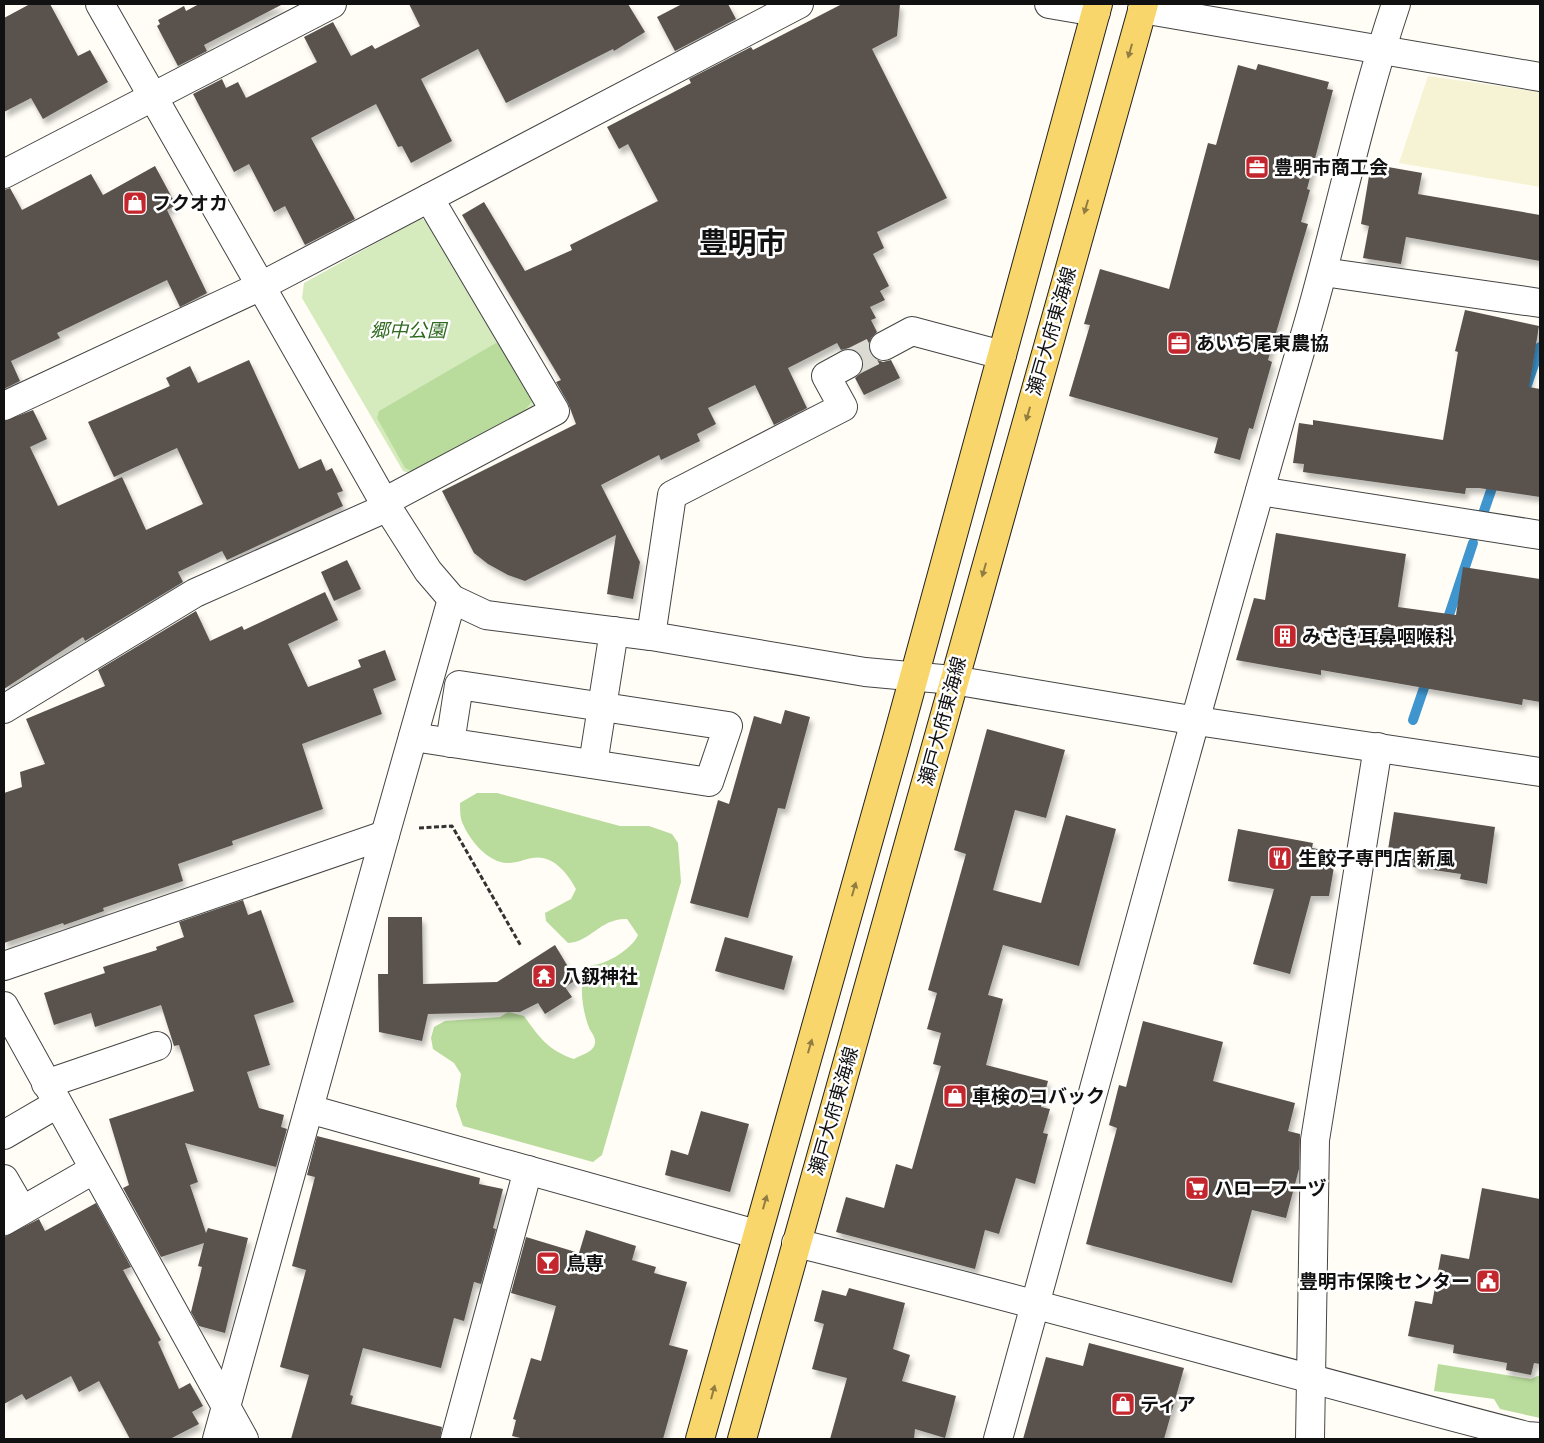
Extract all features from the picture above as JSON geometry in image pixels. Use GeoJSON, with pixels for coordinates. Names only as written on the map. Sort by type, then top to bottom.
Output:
{"type":"FeatureCollection","features":[{"type":"Feature","properties":{"kind":"main road","name":"瀬戸大府東海線"},"geometry":{"type":"LineString","coordinates":[[742,1439],[1143,6]]}},
{"type":"Feature","properties":{"kind":"main road","name":"瀬戸大府東海線"},"geometry":{"type":"LineString","coordinates":[[700,1439],[914,676],[1097,8]]}},
{"type":"Feature","properties":{"kind":"street"},"geometry":{"type":"LineString","coordinates":[[100,4],[386,504],[428,571],[452,599],[486,615],[651,636],[865,672],[953,680],[1197,721],[1540,772]]}},
{"type":"Feature","properties":{"kind":"street"},"geometry":{"type":"LineString","coordinates":[[4,174],[332,4]]}},
{"type":"Feature","properties":{"kind":"street"},"geometry":{"type":"LineString","coordinates":[[4,406],[261,286],[799,4]]}},
{"type":"Feature","properties":{"kind":"street"},"geometry":{"type":"LineString","coordinates":[[1049,4],[1097,8]]}},
{"type":"Feature","properties":{"kind":"street"},"geometry":{"type":"LineString","coordinates":[[998,1439],[1260,491],[1323,272],[1380,50],[1396,4]]}},
{"type":"Feature","properties":{"kind":"street"},"geometry":{"type":"LineString","coordinates":[[1143,6],[1380,50],[1540,77]]}},
{"type":"Feature","properties":{"kind":"street"},"geometry":{"type":"LineString","coordinates":[[4,709],[196,593],[386,504],[555,411],[429,198]]}},
{"type":"Feature","properties":{"kind":"street"},"geometry":{"type":"LineString","coordinates":[[1323,272],[1540,303]]}},
{"type":"Feature","properties":{"kind":"street"},"geometry":{"type":"LineString","coordinates":[[884,346],[912,331],[1002,355]]}},
{"type":"Feature","properties":{"kind":"street"},"geometry":{"type":"LineString","coordinates":[[651,636],[672,496],[843,408],[826,376],[848,364]]}},
{"type":"Feature","properties":{"kind":"street"},"geometry":{"type":"LineString","coordinates":[[1260,491],[1540,535]]}},
{"type":"Feature","properties":{"kind":"street"},"geometry":{"type":"LineString","coordinates":[[217,1439],[385,832],[452,599]]}},
{"type":"Feature","properties":{"kind":"street"},"geometry":{"type":"LineString","coordinates":[[593,764],[614,631]]}},
{"type":"Feature","properties":{"kind":"street"},"geometry":{"type":"LineString","coordinates":[[413,737],[450,743],[709,782],[728,726],[460,685],[450,743]]}},
{"type":"Feature","properties":{"kind":"street"},"geometry":{"type":"LineString","coordinates":[[1310,1439],[1315,1140],[1378,747]]}},
{"type":"Feature","properties":{"kind":"street"},"geometry":{"type":"LineString","coordinates":[[4,966],[385,832]]}},
{"type":"Feature","properties":{"kind":"street"},"geometry":{"type":"LineString","coordinates":[[4,1006],[93,1170],[244,1439]]}},
{"type":"Feature","properties":{"kind":"street"},"geometry":{"type":"LineString","coordinates":[[4,1135],[51,1094],[157,1046]]}},
{"type":"Feature","properties":{"kind":"street"},"geometry":{"type":"LineString","coordinates":[[309,1109],[756,1234]]}},
{"type":"Feature","properties":{"kind":"street"},"geometry":{"type":"LineString","coordinates":[[4,1179],[13,1216],[93,1170]]}},
{"type":"Feature","properties":{"kind":"street"},"geometry":{"type":"LineString","coordinates":[[455,1439],[528,1170]]}},
{"type":"Feature","properties":{"kind":"street"},"geometry":{"type":"LineString","coordinates":[[796,1243],[1035,1304],[1310,1380],[1531,1437]]}},
{"type":"Feature","properties":{"kind":"path"},"geometry":{"type":"LineString","coordinates":[[385,832],[452,826],[521,946]]}},
{"type":"Feature","properties":{"kind":"shaded area"},"geometry":{"type":"Polygon","coordinates":[[[1428,76],[1540,92],[1540,187],[1399,163],[1428,76]]]}},
{"type":"Feature","properties":{"kind":"green space","name":"郷中公園"},"geometry":{"type":"Polygon","coordinates":[[[421,218],[436,228],[537,400],[528,414],[417,476],[403,471],[302,298],[304,283],[421,218]]]}},
{"type":"Feature","properties":{"kind":"green space"},"geometry":{"type":"Polygon","coordinates":[[[496,343],[502,346],[533,400],[525,410],[416,473],[405,468],[377,418],[379,411],[496,343]]]}},
{"type":"Feature","properties":{"kind":"green space"},"geometry":{"type":"Polygon","coordinates":[[[477,793],[497,793],[620,826],[649,826],[672,834],[678,843],[681,882],[602,1155],[593,1162],[463,1126],[456,1106],[461,1074],[454,1063],[433,1049],[431,1038],[434,1027],[445,1021],[500,1017],[508,1012],[524,1016],[545,1042],[565,1056],[574,1059],[587,1053],[594,1046],[595,1041],[584,1012],[582,985],[584,972],[591,965],[604,963],[618,955],[631,945],[638,935],[627,919],[618,920],[610,922],[583,939],[568,943],[546,921],[545,913],[571,899],[576,889],[573,883],[559,866],[547,859],[532,858],[512,863],[502,862],[494,860],[481,850],[465,829],[460,813],[460,803],[477,793]]]}},
{"type":"Feature","properties":{"kind":"green space"},"geometry":{"type":"Polygon","coordinates":[[[1438,1364],[1531,1379],[1540,1375],[1540,1418],[1500,1409],[1494,1399],[1434,1391],[1438,1364]]]}},
{"type":"Feature","properties":{"kind":"building"},"geometry":{"type":"Polygon","coordinates":[[[30,4],[50,4],[78,56],[90,50],[108,82],[43,119],[31,98],[4,112],[4,18],[30,4]]]}},
{"type":"Feature","properties":{"kind":"building"},"geometry":{"type":"Polygon","coordinates":[[[199,4],[283,4],[204,45],[207,51],[178,66],[157,26],[160,24],[158,20],[184,6],[186,11],[199,4]]]}},
{"type":"Feature","properties":{"kind":"building"},"geometry":{"type":"Polygon","coordinates":[[[409,4],[628,4],[645,32],[614,51],[613,49],[506,103],[478,49],[421,79],[452,141],[411,163],[402,146],[398,147],[376,104],[311,138],[355,219],[305,245],[285,206],[274,212],[249,164],[234,172],[193,94],[222,79],[226,88],[238,82],[246,98],[317,62],[304,37],[333,22],[351,56],[372,45],[375,49],[420,26],[409,4]]]}},
{"type":"Feature","properties":{"kind":"building"},"geometry":{"type":"Polygon","coordinates":[[[682,4],[728,4],[736,19],[675,51],[657,17],[682,4]]]}},
{"type":"Feature","properties":{"kind":"building"},"geometry":{"type":"Polygon","coordinates":[[[842,4],[900,4],[897,36],[872,49],[947,198],[877,232],[884,248],[873,254],[889,286],[880,291],[885,300],[870,307],[876,318],[871,320],[877,332],[871,338],[868,346],[870,353],[875,359],[883,362],[891,360],[900,378],[864,395],[855,378],[862,372],[864,365],[862,357],[856,350],[849,348],[841,350],[837,343],[788,368],[807,408],[774,425],[755,385],[708,408],[716,424],[697,434],[700,441],[661,460],[659,455],[601,485],[640,562],[633,599],[607,594],[616,535],[525,581],[508,575],[488,564],[474,553],[442,491],[576,424],[568,403],[556,382],[561,380],[462,215],[484,202],[525,271],[572,250],[570,245],[658,201],[628,144],[619,149],[607,127],[691,83],[689,79],[751,47],[753,50],[842,4]]]}},
{"type":"Feature","properties":{"kind":"building"},"geometry":{"type":"Polygon","coordinates":[[[1258,64],[1329,82],[1327,89],[1333,90],[1307,189],[1310,190],[1301,222],[1308,224],[1268,360],[1272,362],[1253,429],[1249,428],[1240,460],[1214,453],[1218,438],[1069,396],[1090,325],[1084,324],[1100,269],[1169,289],[1208,143],[1216,145],[1238,65],[1256,70],[1258,64]]]}},
{"type":"Feature","properties":{"kind":"building"},"geometry":{"type":"Polygon","coordinates":[[[1371,164],[1422,173],[1418,194],[1540,215],[1540,261],[1406,237],[1401,264],[1363,258],[1369,226],[1361,224],[1371,164]]]}},
{"type":"Feature","properties":{"kind":"building"},"geometry":{"type":"Polygon","coordinates":[[[155,166],[176,205],[167,210],[207,293],[180,307],[167,280],[57,333],[60,338],[11,361],[20,381],[4,389],[4,190],[10,188],[22,210],[91,174],[103,195],[155,166]]]}},
{"type":"Feature","properties":{"kind":"building"},"geometry":{"type":"Polygon","coordinates":[[[1465,310],[1539,326],[1529,387],[1540,389],[1540,497],[1479,488],[1466,488],[1465,494],[1404,486],[1303,472],[1304,464],[1293,463],[1299,423],[1313,425],[1313,420],[1443,440],[1458,352],[1455,351],[1465,310]]]}},
{"type":"Feature","properties":{"kind":"building"},"geometry":{"type":"Polygon","coordinates":[[[249,360],[299,469],[321,459],[326,471],[332,468],[343,491],[337,493],[343,506],[227,560],[222,551],[178,572],[183,582],[85,641],[83,637],[4,689],[4,421],[33,410],[47,439],[30,447],[58,506],[122,477],[146,530],[203,504],[177,448],[114,477],[88,422],[170,386],[166,378],[190,366],[198,383],[249,360]]]}},
{"type":"Feature","properties":{"kind":"building"},"geometry":{"type":"Polygon","coordinates":[[[1276,533],[1406,554],[1398,607],[1456,615],[1463,567],[1540,579],[1540,702],[1523,699],[1522,705],[1321,670],[1321,675],[1236,660],[1254,598],[1265,600],[1276,533]]]}},
{"type":"Feature","properties":{"kind":"building"},"geometry":{"type":"Polygon","coordinates":[[[347,560],[361,589],[334,601],[321,572],[347,560]]]}},
{"type":"Feature","properties":{"kind":"building"},"geometry":{"type":"Polygon","coordinates":[[[325,592],[338,620],[288,644],[308,687],[361,667],[358,660],[385,650],[396,680],[373,689],[382,714],[302,744],[323,809],[232,841],[233,845],[178,864],[183,881],[103,908],[104,911],[64,925],[63,923],[4,943],[4,793],[22,787],[20,772],[45,764],[26,719],[105,686],[98,670],[196,611],[210,641],[242,626],[244,630],[325,592]]]}},
{"type":"Feature","properties":{"kind":"building"},"geometry":{"type":"Polygon","coordinates":[[[785,710],[810,717],[785,809],[778,808],[748,918],[690,903],[718,800],[729,804],[754,716],[781,724],[785,710]]]}},
{"type":"Feature","properties":{"kind":"building"},"geometry":{"type":"Polygon","coordinates":[[[987,729],[1065,750],[1046,818],[1015,810],[993,890],[1041,903],[1066,815],[1116,829],[1079,966],[1003,945],[988,995],[1003,999],[986,1065],[1048,1081],[1041,1107],[1050,1109],[1043,1133],[1048,1134],[1035,1184],[1016,1178],[999,1234],[985,1230],[975,1269],[836,1232],[846,1197],[884,1208],[896,1164],[912,1169],[941,1066],[933,1064],[941,1033],[927,1029],[937,993],[928,990],[966,854],[954,850],[987,729]]]}},
{"type":"Feature","properties":{"kind":"building"},"geometry":{"type":"Polygon","coordinates":[[[1394,812],[1495,827],[1487,884],[1460,879],[1461,874],[1413,867],[1414,860],[1387,856],[1394,812]]]}},
{"type":"Feature","properties":{"kind":"building","name":"生餃子専門店 新風"},"geometry":{"type":"Polygon","coordinates":[[[1238,829],[1313,843],[1312,848],[1329,851],[1326,866],[1334,867],[1329,896],[1311,896],[1290,974],[1253,964],[1274,889],[1228,881],[1238,829]]]}},
{"type":"Feature","properties":{"kind":"building"},"geometry":{"type":"Polygon","coordinates":[[[243,900],[248,915],[261,910],[294,1002],[254,1015],[270,1065],[247,1072],[259,1108],[284,1115],[281,1127],[287,1129],[276,1167],[185,1143],[198,1182],[190,1185],[206,1233],[208,1228],[248,1238],[225,1333],[199,1326],[191,1312],[202,1267],[198,1266],[204,1243],[161,1257],[123,1188],[129,1185],[109,1119],[194,1091],[179,1045],[174,1046],[161,1005],[95,1027],[91,1013],[54,1025],[44,993],[105,973],[103,967],[157,950],[156,947],[184,937],[179,922],[243,900]]]}},
{"type":"Feature","properties":{"kind":"building"},"geometry":{"type":"Polygon","coordinates":[[[388,917],[422,917],[423,984],[497,982],[555,945],[576,980],[565,987],[572,997],[545,1014],[538,1003],[520,1012],[428,1014],[422,1041],[379,1032],[378,974],[388,974],[388,917]]]}},
{"type":"Feature","properties":{"kind":"building"},"geometry":{"type":"Polygon","coordinates":[[[725,937],[793,956],[784,990],[715,971],[725,937]]]}},
{"type":"Feature","properties":{"kind":"building","name":"ハローフーヅ"},"geometry":{"type":"Polygon","coordinates":[[[1143,1021],[1223,1042],[1213,1081],[1295,1103],[1288,1131],[1300,1134],[1299,1169],[1286,1218],[1252,1210],[1232,1283],[1086,1244],[1117,1128],[1109,1125],[1119,1085],[1126,1087],[1143,1021]]]}},
{"type":"Feature","properties":{"kind":"building"},"geometry":{"type":"Polygon","coordinates":[[[701,1111],[749,1124],[730,1192],[665,1175],[671,1150],[688,1155],[701,1111]]]}},
{"type":"Feature","properties":{"kind":"building"},"geometry":{"type":"Polygon","coordinates":[[[317,1136],[480,1178],[479,1184],[503,1189],[493,1228],[496,1229],[481,1284],[474,1282],[464,1321],[454,1318],[441,1368],[363,1348],[350,1395],[353,1396],[351,1404],[442,1427],[440,1439],[291,1439],[309,1375],[280,1367],[306,1270],[292,1266],[315,1177],[307,1175],[317,1136]]]}},
{"type":"Feature","properties":{"kind":"building","name":"豊明市保険センター"},"geometry":{"type":"Polygon","coordinates":[[[1482,1188],[1540,1199],[1540,1364],[1534,1363],[1531,1375],[1506,1370],[1507,1363],[1453,1353],[1454,1345],[1408,1336],[1415,1301],[1432,1304],[1441,1254],[1469,1259],[1482,1188]]]}},
{"type":"Feature","properties":{"kind":"building"},"geometry":{"type":"Polygon","coordinates":[[[96,1203],[131,1267],[123,1270],[161,1340],[158,1342],[179,1389],[190,1383],[203,1406],[192,1412],[199,1424],[170,1439],[130,1439],[99,1381],[79,1392],[71,1376],[26,1400],[22,1394],[4,1404],[4,1237],[39,1219],[45,1231],[96,1203]]]}},
{"type":"Feature","properties":{"kind":"building"},"geometry":{"type":"Polygon","coordinates":[[[586,1230],[636,1246],[632,1260],[656,1267],[654,1273],[687,1282],[669,1345],[688,1350],[663,1439],[525,1439],[512,1436],[516,1420],[513,1419],[531,1358],[541,1361],[556,1306],[511,1293],[526,1237],[579,1253],[586,1230]]]}},
{"type":"Feature","properties":{"kind":"building"},"geometry":{"type":"Polygon","coordinates":[[[849,1288],[905,1303],[893,1349],[910,1355],[902,1381],[956,1396],[945,1438],[915,1429],[914,1439],[830,1439],[847,1378],[812,1369],[824,1324],[814,1321],[822,1290],[846,1296],[849,1288]]]}},
{"type":"Feature","properties":{"kind":"building","name":"ティア"},"geometry":{"type":"Polygon","coordinates":[[[1089,1343],[1184,1368],[1164,1439],[1023,1439],[1046,1357],[1083,1366],[1089,1343]]]}},
{"type":"Feature","properties":{"kind":"waterway"},"geometry":{"type":"LineString","coordinates":[[1527,385],[1540,347]]}},
{"type":"Feature","properties":{"kind":"waterway"},"geometry":{"type":"LineString","coordinates":[[1484,511],[1495,479]]}},
{"type":"Feature","properties":{"kind":"waterway"},"geometry":{"type":"LineString","coordinates":[[1445,627],[1473,543]]}},
{"type":"Feature","properties":{"kind":"waterway"},"geometry":{"type":"LineString","coordinates":[[1413,720],[1428,676]]}},
{"type":"Feature","properties":{"kind":"tunnel"},"geometry":{"type":"LineString","coordinates":[[848,364],[884,346]]}},
{"type":"Feature","properties":{"kind":"place","name":"豊明市商工会"},"geometry":{"type":"Point","coordinates":[1257,167]}},
{"type":"Feature","properties":{"kind":"place","name":"フクオカ"},"geometry":{"type":"Point","coordinates":[135,203]}},
{"type":"Feature","properties":{"kind":"place","name":"あいち尾東農協"},"geometry":{"type":"Point","coordinates":[1179,343]}},
{"type":"Feature","properties":{"kind":"place","name":"みさき耳鼻咽喉科"},"geometry":{"type":"Point","coordinates":[1285,636]}},
{"type":"Feature","properties":{"kind":"place","name":"生餃子専門店 新風"},"geometry":{"type":"Point","coordinates":[1280,858]}},
{"type":"Feature","properties":{"kind":"place","name":"八釼神社"},"geometry":{"type":"Point","coordinates":[544,976]}},
{"type":"Feature","properties":{"kind":"place","name":"車検のコバック"},"geometry":{"type":"Point","coordinates":[955,1096]}},
{"type":"Feature","properties":{"kind":"place","name":"ハローフーヅ"},"geometry":{"type":"Point","coordinates":[1197,1188]}},
{"type":"Feature","properties":{"kind":"place","name":"鳥専"},"geometry":{"type":"Point","coordinates":[548,1263]}},
{"type":"Feature","properties":{"kind":"place","name":"豊明市保険センター"},"geometry":{"type":"Point","coordinates":[1488,1281]}},
{"type":"Feature","properties":{"kind":"place","name":"ティア"},"geometry":{"type":"Point","coordinates":[1123,1404]}},
{"type":"Feature","properties":{"kind":"district","name":"豊明市"},"geometry":{"type":"Point","coordinates":[742,243]}}]}
